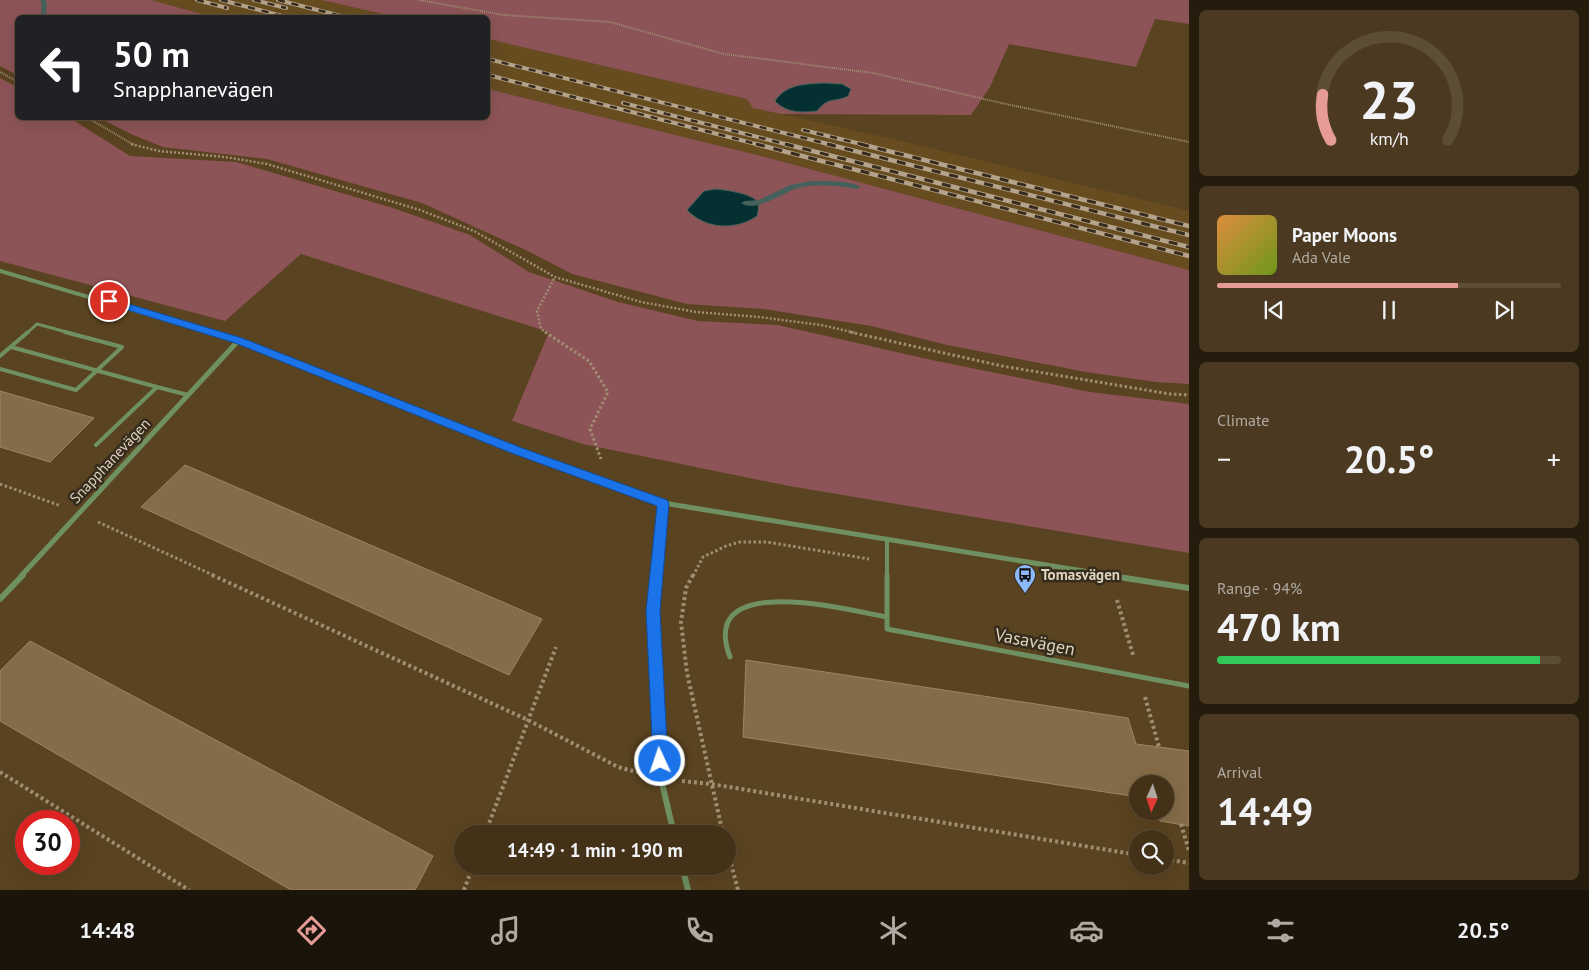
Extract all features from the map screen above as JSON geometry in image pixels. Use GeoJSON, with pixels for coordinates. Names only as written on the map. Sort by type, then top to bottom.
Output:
{"type":"FeatureCollection","features":[{"type":"Feature","properties":{"kind":"street"},"geometry":{"type":"LineString","coordinates":[[0,272],[90,296],[238,341],[518,451],[663,503],[1189,588]]}},
{"type":"Feature","properties":{"kind":"street","name":"Snapphanevägen"},"geometry":{"type":"LineString","coordinates":[[0,599],[238,341]]}},
{"type":"Feature","properties":{"kind":"street"},"geometry":{"type":"LineString","coordinates":[[663,503],[653,611],[661,779],[672,825]]}},
{"type":"Feature","properties":{"kind":"street"},"geometry":{"type":"LineString","coordinates":[[684,875],[688,890]]}},
{"type":"Feature","properties":{"kind":"lane"},"geometry":{"type":"LineString","coordinates":[[0,356],[37,324],[122,347],[76,390],[0,369]]}},
{"type":"Feature","properties":{"kind":"lane"},"geometry":{"type":"LineString","coordinates":[[11,346],[188,395]]}},
{"type":"Feature","properties":{"kind":"lane"},"geometry":{"type":"LineString","coordinates":[[96,446],[157,387]]}},
{"type":"Feature","properties":{"kind":"lane"},"geometry":{"type":"LineString","coordinates":[[730,657],[724,642],[726,624],[735,612],[760,602],[812,604],[887,617],[887,539]]}},
{"type":"Feature","properties":{"kind":"lane","name":"Vasavägen"},"geometry":{"type":"LineString","coordinates":[[887,617],[887,629],[1189,686]]}},
{"type":"Feature","properties":{"kind":"path"},"geometry":{"type":"LineString","coordinates":[[419,0],[504,15],[610,22],[724,54],[873,73],[1001,103],[1189,142]]}},
{"type":"Feature","properties":{"kind":"path"},"geometry":{"type":"LineString","coordinates":[[0,72],[15,80]]}},
{"type":"Feature","properties":{"kind":"path"},"geometry":{"type":"LineString","coordinates":[[91,120],[126,142],[141,148],[226,157],[267,164],[420,210],[474,231],[555,277],[641,302],[696,312],[759,317],[821,325],[1002,366],[1170,394],[1189,395]]}},
{"type":"Feature","properties":{"kind":"path"},"geometry":{"type":"LineString","coordinates":[[555,277],[537,311],[540,329],[590,361],[608,392],[590,428],[609,483]]}},
{"type":"Feature","properties":{"kind":"path"},"geometry":{"type":"LineString","coordinates":[[0,484],[58,505],[77,516],[108,525],[528,720],[618,766],[661,779],[711,784],[1129,853]]}},
{"type":"Feature","properties":{"kind":"path"},"geometry":{"type":"LineString","coordinates":[[488,825],[556,647]]}},
{"type":"Feature","properties":{"kind":"path"},"geometry":{"type":"LineString","coordinates":[[0,772],[189,890]]}},
{"type":"Feature","properties":{"kind":"path"},"geometry":{"type":"LineString","coordinates":[[1181,824],[1189,851]]}},
{"type":"Feature","properties":{"kind":"path"},"geometry":{"type":"LineString","coordinates":[[1174,860],[1189,863]]}},
{"type":"Feature","properties":{"kind":"path"},"geometry":{"type":"LineString","coordinates":[[464,890],[470,875]]}},
{"type":"Feature","properties":{"kind":"path"},"geometry":{"type":"LineString","coordinates":[[734,875],[738,890]]}},
{"type":"Feature","properties":{"kind":"shaded area"},"geometry":{"type":"Polygon","coordinates":[[[0,0],[151,0],[206,15],[15,15],[15,74],[0,66],[0,0]]]}},
{"type":"Feature","properties":{"kind":"shaded area"},"geometry":{"type":"Polygon","coordinates":[[[151,0],[321,0],[387,15],[206,15],[151,0]]]}},
{"type":"Feature","properties":{"kind":"shaded area"},"geometry":{"type":"Polygon","coordinates":[[[321,0],[1189,0],[1189,24],[1155,19],[1136,67],[1009,44],[990,87],[971,115],[781,114],[753,108],[747,99],[490,39],[490,15],[387,15],[321,0]]]}},
{"type":"Feature","properties":{"kind":"shaded area"},"geometry":{"type":"Polygon","coordinates":[[[490,39],[747,99],[753,108],[889,138],[1189,211],[1189,270],[765,157],[490,89],[490,39]]]}},
{"type":"Feature","properties":{"kind":"shaded area"},"geometry":{"type":"Polygon","coordinates":[[[0,78],[15,86],[15,120],[73,120],[130,156],[236,162],[393,208],[470,235],[529,272],[618,302],[698,321],[778,325],[927,359],[1090,392],[1189,404],[1189,553],[789,486],[583,444],[512,421],[549,332],[301,254],[225,321],[0,261],[0,78]]]}},
{"type":"Feature","properties":{"kind":"shaded area"},"geometry":{"type":"Polygon","coordinates":[[[490,89],[765,157],[1189,270],[1189,384],[1156,382],[1086,372],[947,345],[871,326],[764,309],[687,304],[572,274],[530,252],[422,203],[267,159],[163,147],[103,120],[490,120],[490,89]]]}},
{"type":"Feature","properties":{"kind":"water"},"geometry":{"type":"Polygon","coordinates":[[[824,83],[842,84],[851,89],[848,96],[825,103],[817,111],[789,110],[775,101],[779,95],[790,88],[824,83]]]}},
{"type":"Feature","properties":{"kind":"water"},"geometry":{"type":"Polygon","coordinates":[[[715,189],[751,197],[758,203],[757,216],[739,224],[720,226],[702,221],[687,210],[704,191],[715,189]]]}},
{"type":"Feature","properties":{"kind":"building"},"geometry":{"type":"Polygon","coordinates":[[[0,391],[94,418],[50,462],[0,447],[0,391]]]}},
{"type":"Feature","properties":{"kind":"building"},"geometry":{"type":"Polygon","coordinates":[[[185,465],[542,619],[509,675],[141,507],[185,465]]]}},
{"type":"Feature","properties":{"kind":"building"},"geometry":{"type":"Polygon","coordinates":[[[30,641],[433,856],[415,890],[291,890],[0,721],[0,671],[30,641]]]}},
{"type":"Feature","properties":{"kind":"building"},"geometry":{"type":"Polygon","coordinates":[[[746,660],[1128,718],[1136,744],[1189,751],[1189,826],[1160,821],[1174,820],[1174,775],[1129,775],[1129,796],[743,737],[746,660]]]}},
{"type":"Feature","properties":{"kind":"waterway"},"geometry":{"type":"LineString","coordinates":[[43,0],[45,5],[43,15]]}},
{"type":"Feature","properties":{"kind":"waterway"},"geometry":{"type":"LineString","coordinates":[[745,203],[761,202],[784,190],[802,185],[829,184],[857,187]]}},
{"type":"Feature","properties":{"kind":"railway"},"geometry":{"type":"LineString","coordinates":[[197,0],[227,8]]}},
{"type":"Feature","properties":{"kind":"railway"},"geometry":{"type":"LineString","coordinates":[[221,0],[278,15]]}},
{"type":"Feature","properties":{"kind":"railway"},"geometry":{"type":"LineString","coordinates":[[254,0],[286,8]]}},
{"type":"Feature","properties":{"kind":"railway"},"geometry":{"type":"LineString","coordinates":[[278,0],[337,15]]}},
{"type":"Feature","properties":{"kind":"railway"},"geometry":{"type":"LineString","coordinates":[[490,60],[832,145]]}},
{"type":"Feature","properties":{"kind":"railway"},"geometry":{"type":"LineString","coordinates":[[490,76],[760,145]]}},
{"type":"Feature","properties":{"kind":"railway"},"geometry":{"type":"LineString","coordinates":[[623,103],[789,145]]}},
{"type":"Feature","properties":{"kind":"railway"},"geometry":{"type":"LineString","coordinates":[[803,130],[865,145]]}},
{"type":"Feature","properties":{"kind":"railway"},"geometry":{"type":"LineString","coordinates":[[756,144],[1189,256]]}},
{"type":"Feature","properties":{"kind":"railway"},"geometry":{"type":"LineString","coordinates":[[785,144],[1189,247]]}},
{"type":"Feature","properties":{"kind":"railway"},"geometry":{"type":"LineString","coordinates":[[827,144],[1189,235]]}},
{"type":"Feature","properties":{"kind":"railway"},"geometry":{"type":"LineString","coordinates":[[860,144],[1189,226]]}},
{"type":"Feature","properties":{"kind":"place","name":"Tomasvägen"},"geometry":{"type":"Point","coordinates":[1025,594]}},
{"type":"Feature","properties":{"kind":"route"},"geometry":{"type":"LineString","coordinates":[[109,301],[238,341],[518,451],[663,503],[653,611],[660,761]]}}]}
